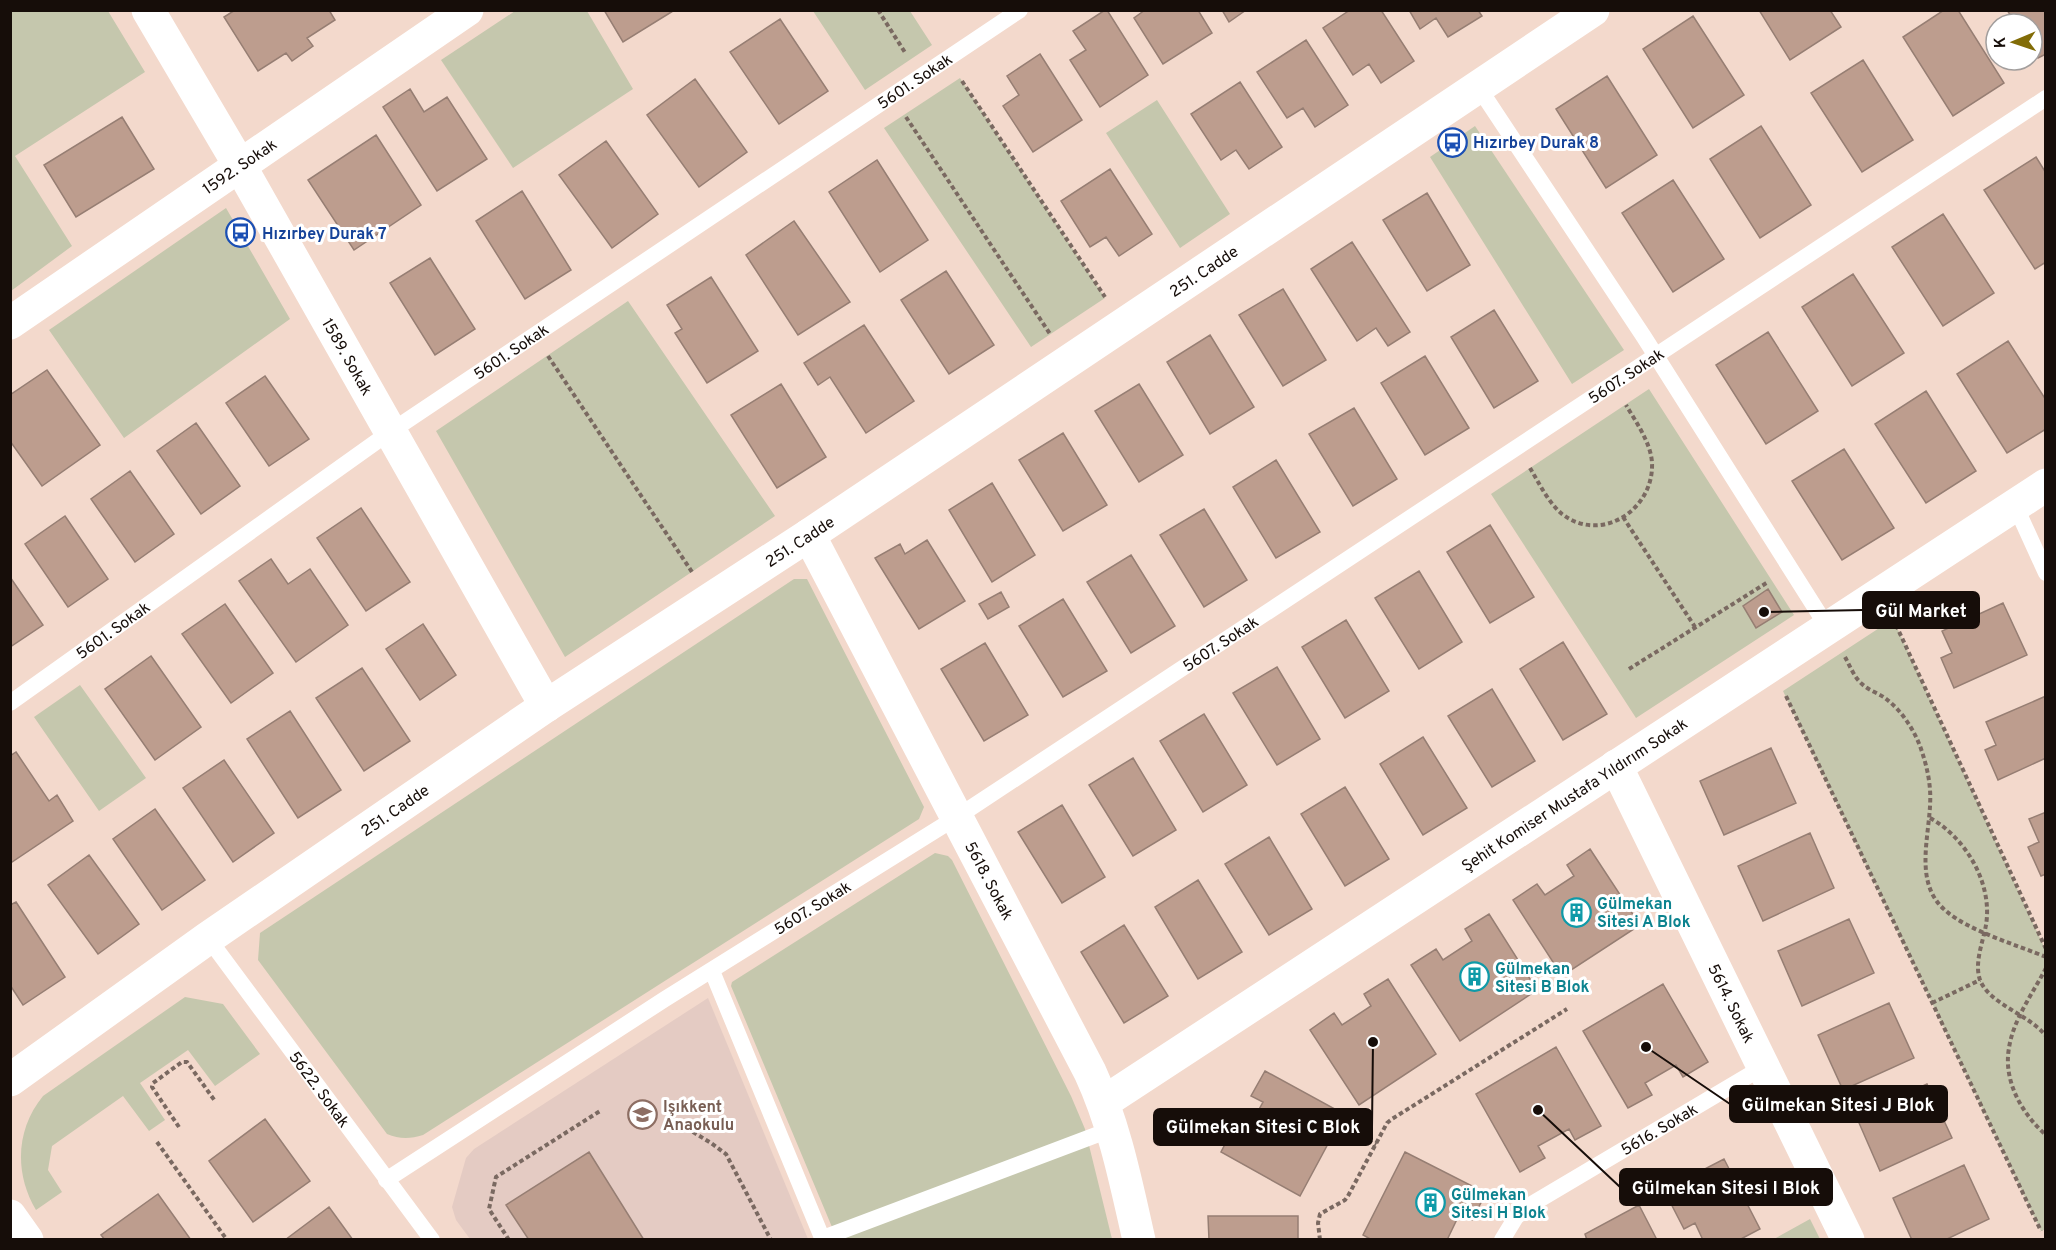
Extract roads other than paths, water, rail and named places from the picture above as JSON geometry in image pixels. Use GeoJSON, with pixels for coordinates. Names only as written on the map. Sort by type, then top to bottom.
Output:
{"type":"FeatureCollection","features":[{"type":"Feature","properties":{"kind":"street","name":"1589. Sokak"},"geometry":{"type":"LineString","coordinates":[[148,10],[240,166],[546,706]]}},
{"type":"Feature","properties":{"kind":"street","name":"1592. Sokak"},"geometry":{"type":"LineString","coordinates":[[10,323],[467,10]]}},
{"type":"Feature","properties":{"kind":"street","name":"251. Cadde"},"geometry":{"type":"LineString","coordinates":[[10,1080],[208,938],[546,706],[809,535],[1593,10]]}},
{"type":"Feature","properties":{"kind":"street","name":"Şehit Komiser Mustafa Yıldırım Sokak"},"geometry":{"type":"LineString","coordinates":[[1108,1115],[1616,766],[1835,640],[2015,505],[2046,485]]}},
{"type":"Feature","properties":{"kind":"street","name":"5618. Sokak"},"geometry":{"type":"LineString","coordinates":[[809,535],[1077,1045],[1108,1115],[1139,1239]]}},
{"type":"Feature","properties":{"kind":"street","name":"5614. Sokak"},"geometry":{"type":"LineString","coordinates":[[1616,766],[1848,1239]]}},
{"type":"Feature","properties":{"kind":"street"},"geometry":{"type":"LineString","coordinates":[[10,1216],[27,1239]]}},
{"type":"Feature","properties":{"kind":"lane","name":"5601. Sokak"},"geometry":{"type":"LineString","coordinates":[[10,703],[390,432],[1020,10]]}},
{"type":"Feature","properties":{"kind":"lane"},"geometry":{"type":"LineString","coordinates":[[1479,88],[1656,356],[1835,640]]}},
{"type":"Feature","properties":{"kind":"lane","name":"5607. Sokak"},"geometry":{"type":"LineString","coordinates":[[386,1180],[957,817],[2046,98]]}},
{"type":"Feature","properties":{"kind":"lane"},"geometry":{"type":"LineString","coordinates":[[2015,505],[2046,573]]}},
{"type":"Feature","properties":{"kind":"lane","name":"5622. Sokak"},"geometry":{"type":"LineString","coordinates":[[208,938],[432,1239]]}},
{"type":"Feature","properties":{"kind":"lane"},"geometry":{"type":"LineString","coordinates":[[712,971],[823,1239],[1108,1115]]}},
{"type":"Feature","properties":{"kind":"lane","name":"5616. Sokak"},"geometry":{"type":"LineString","coordinates":[[1502,1239],[1516,1217],[1532,1204],[1763,1067]]}},
{"type":"Feature","properties":{"kind":"place","name":"Hızırbey Durak 8"},"geometry":{"type":"Point","coordinates":[1452,142]}},
{"type":"Feature","properties":{"kind":"place","name":"Hızırbey Durak 7"},"geometry":{"type":"Point","coordinates":[241,233]}},
{"type":"Feature","properties":{"kind":"place","name":"Gül Market"},"geometry":{"type":"Point","coordinates":[1764,612]}},
{"type":"Feature","properties":{"kind":"place","name":"Gülmekan Sitesi A Blok"},"geometry":{"type":"Point","coordinates":[1576,912]}},
{"type":"Feature","properties":{"kind":"place","name":"Gülmekan Sitesi B Blok"},"geometry":{"type":"Point","coordinates":[1474,977]}},
{"type":"Feature","properties":{"kind":"place","name":"Gülmekan Sitesi C Blok"},"geometry":{"type":"Point","coordinates":[1373,1042]}},
{"type":"Feature","properties":{"kind":"place","name":"Gülmekan Sitesi J Blok"},"geometry":{"type":"Point","coordinates":[1646,1047]}},
{"type":"Feature","properties":{"kind":"place","name":"Gülmekan Sitesi I Blok"},"geometry":{"type":"Point","coordinates":[1538,1110]}},
{"type":"Feature","properties":{"kind":"place","name":"Işıkkent Anaokulu"},"geometry":{"type":"Point","coordinates":[642,1115]}},
{"type":"Feature","properties":{"kind":"place","name":"Gülmekan Sitesi H Blok"},"geometry":{"type":"Point","coordinates":[1430,1203]}}]}
